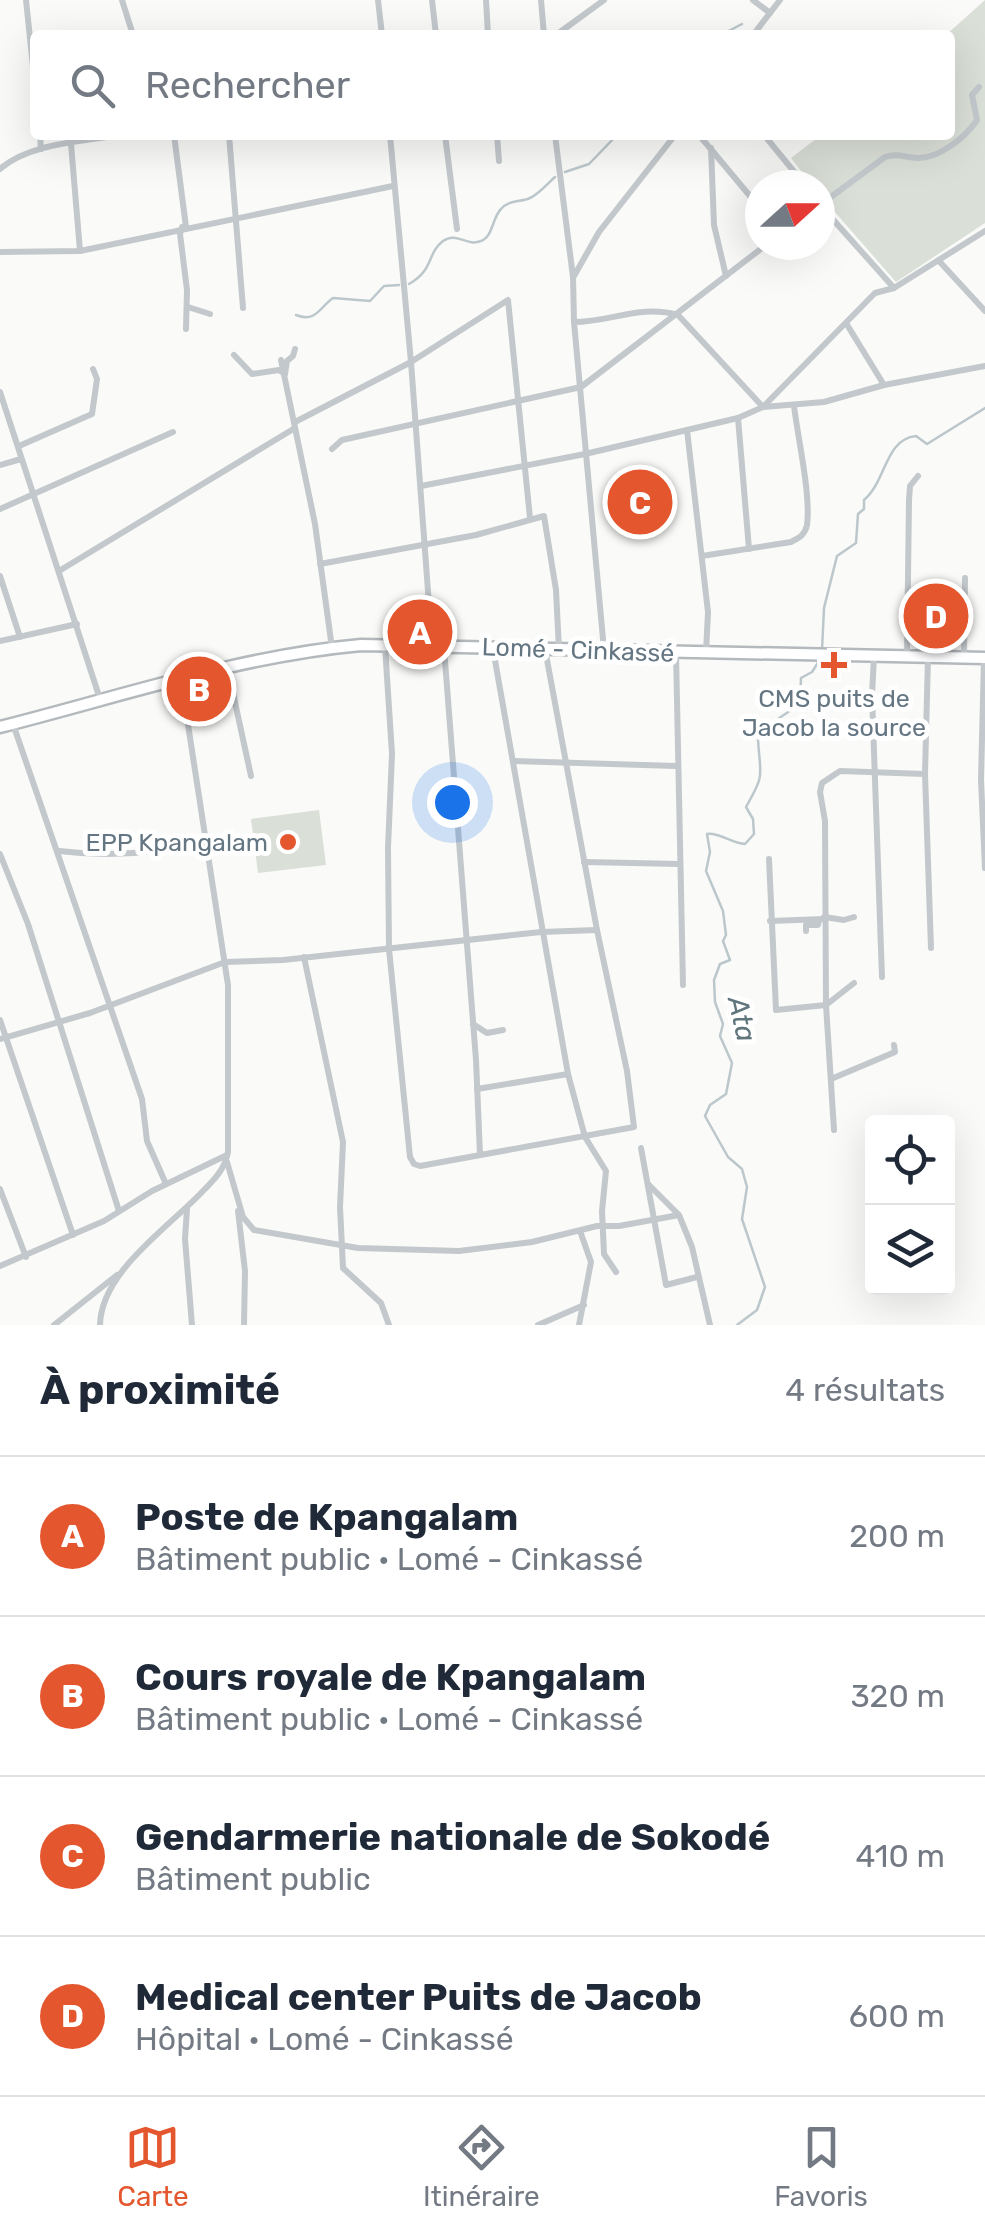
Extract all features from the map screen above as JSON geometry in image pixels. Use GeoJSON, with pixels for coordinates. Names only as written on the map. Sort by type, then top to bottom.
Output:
{"type":"FeatureCollection","features":[{"type":"Feature","properties":{"kind":"highway","name":"Lomé - Cinkassé"},"geometry":{"type":"LineString","coordinates":[[0,727],[181,679],[332,648],[385,645],[984,658]]}},
{"type":"Feature","properties":{"kind":"street"},"geometry":{"type":"LineString","coordinates":[[26,0],[30,38]]}},
{"type":"Feature","properties":{"kind":"street"},"geometry":{"type":"LineString","coordinates":[[122,0],[131,30]]}},
{"type":"Feature","properties":{"kind":"street"},"geometry":{"type":"LineString","coordinates":[[378,0],[381,30]]}},
{"type":"Feature","properties":{"kind":"street"},"geometry":{"type":"LineString","coordinates":[[432,0],[435,30]]}},
{"type":"Feature","properties":{"kind":"street"},"geometry":{"type":"LineString","coordinates":[[486,0],[488,30]]}},
{"type":"Feature","properties":{"kind":"street"},"geometry":{"type":"LineString","coordinates":[[541,0],[544,30]]}},
{"type":"Feature","properties":{"kind":"street"},"geometry":{"type":"LineString","coordinates":[[563,30],[604,0]]}},
{"type":"Feature","properties":{"kind":"street"},"geometry":{"type":"LineString","coordinates":[[753,0],[770,13]]}},
{"type":"Feature","properties":{"kind":"street"},"geometry":{"type":"LineString","coordinates":[[757,30],[780,0]]}},
{"type":"Feature","properties":{"kind":"street"},"geometry":{"type":"LineString","coordinates":[[894,288],[820,205],[885,157],[934,156],[945,148],[974,126],[977,120],[972,95],[979,86]]}},
{"type":"Feature","properties":{"kind":"street"},"geometry":{"type":"LineString","coordinates":[[40,140],[41,149]]}},
{"type":"Feature","properties":{"kind":"street"},"geometry":{"type":"LineString","coordinates":[[0,169],[41,149],[92,140]]}},
{"type":"Feature","properties":{"kind":"street"},"geometry":{"type":"LineString","coordinates":[[175,140],[184,227],[180,234],[188,307],[186,329]]}},
{"type":"Feature","properties":{"kind":"street"},"geometry":{"type":"LineString","coordinates":[[229,140],[236,231],[242,258],[238,278],[243,308]]}},
{"type":"Feature","properties":{"kind":"street"},"geometry":{"type":"LineString","coordinates":[[390,140],[465,943],[480,1155]]}},
{"type":"Feature","properties":{"kind":"street"},"geometry":{"type":"LineString","coordinates":[[446,140],[457,229]]}},
{"type":"Feature","properties":{"kind":"street"},"geometry":{"type":"LineString","coordinates":[[497,140],[499,162]]}},
{"type":"Feature","properties":{"kind":"street"},"geometry":{"type":"LineString","coordinates":[[555,140],[573,278],[604,651]]}},
{"type":"Feature","properties":{"kind":"street"},"geometry":{"type":"LineString","coordinates":[[573,278],[600,232],[671,140]]}},
{"type":"Feature","properties":{"kind":"street"},"geometry":{"type":"LineString","coordinates":[[703,140],[745,190]]}},
{"type":"Feature","properties":{"kind":"street"},"geometry":{"type":"LineString","coordinates":[[768,140],[793,170]]}},
{"type":"Feature","properties":{"kind":"street"},"geometry":{"type":"LineString","coordinates":[[71,144],[80,251]]}},
{"type":"Feature","properties":{"kind":"street"},"geometry":{"type":"LineString","coordinates":[[710,148],[714,225],[726,276]]}},
{"type":"Feature","properties":{"kind":"street"},"geometry":{"type":"LineString","coordinates":[[0,252],[80,251],[393,186]]}},
{"type":"Feature","properties":{"kind":"street"},"geometry":{"type":"LineString","coordinates":[[763,407],[875,293],[894,288],[985,231]]}},
{"type":"Feature","properties":{"kind":"street"},"geometry":{"type":"LineString","coordinates":[[332,448],[342,440],[581,387],[747,260]]}},
{"type":"Feature","properties":{"kind":"street"},"geometry":{"type":"LineString","coordinates":[[939,261],[985,311]]}},
{"type":"Feature","properties":{"kind":"street"},"geometry":{"type":"LineString","coordinates":[[59,571],[295,425],[411,362],[508,300],[530,518]]}},
{"type":"Feature","properties":{"kind":"street"},"geometry":{"type":"LineString","coordinates":[[188,307],[210,314]]}},
{"type":"Feature","properties":{"kind":"street"},"geometry":{"type":"LineString","coordinates":[[574,322],[638,310],[678,315],[763,407]]}},
{"type":"Feature","properties":{"kind":"street"},"geometry":{"type":"LineString","coordinates":[[846,322],[884,385]]}},
{"type":"Feature","properties":{"kind":"street"},"geometry":{"type":"LineString","coordinates":[[285,374],[295,349]]}},
{"type":"Feature","properties":{"kind":"street"},"geometry":{"type":"LineString","coordinates":[[234,355],[252,374],[279,370],[285,374]]}},
{"type":"Feature","properties":{"kind":"street"},"geometry":{"type":"LineString","coordinates":[[281,360],[332,648]]}},
{"type":"Feature","properties":{"kind":"street"},"geometry":{"type":"LineString","coordinates":[[421,486],[586,454],[738,418],[763,407],[794,406],[985,366]]}},
{"type":"Feature","properties":{"kind":"street"},"geometry":{"type":"LineString","coordinates":[[19,446],[92,414],[97,379],[93,370]]}},
{"type":"Feature","properties":{"kind":"street"},"geometry":{"type":"LineString","coordinates":[[0,392],[3,414],[19,446],[32,497],[101,702]]}},
{"type":"Feature","properties":{"kind":"street"},"geometry":{"type":"LineString","coordinates":[[702,556],[791,542],[806,527],[794,406]]}},
{"type":"Feature","properties":{"kind":"street"},"geometry":{"type":"LineString","coordinates":[[738,418],[749,548]]}},
{"type":"Feature","properties":{"kind":"street"},"geometry":{"type":"LineString","coordinates":[[687,430],[708,612],[706,654]]}},
{"type":"Feature","properties":{"kind":"street"},"geometry":{"type":"LineString","coordinates":[[0,509],[173,432]]}},
{"type":"Feature","properties":{"kind":"street"},"geometry":{"type":"LineString","coordinates":[[0,465],[21,458]]}},
{"type":"Feature","properties":{"kind":"street"},"geometry":{"type":"LineString","coordinates":[[907,657],[908,500],[910,486],[918,476]]}},
{"type":"Feature","properties":{"kind":"street"},"geometry":{"type":"LineString","coordinates":[[320,564],[476,535],[544,516],[556,590],[559,650]]}},
{"type":"Feature","properties":{"kind":"street"},"geometry":{"type":"LineString","coordinates":[[0,576],[20,637]]}},
{"type":"Feature","properties":{"kind":"street"},"geometry":{"type":"LineString","coordinates":[[964,658],[966,578]]}},
{"type":"Feature","properties":{"kind":"street"},"geometry":{"type":"LineString","coordinates":[[0,641],[77,624]]}},
{"type":"Feature","properties":{"kind":"street"},"geometry":{"type":"LineString","coordinates":[[385,645],[392,754],[389,948],[411,1160],[420,1166],[634,1127],[627,1071],[596,930],[544,649]]}},
{"type":"Feature","properties":{"kind":"street"},"geometry":{"type":"LineString","coordinates":[[492,648],[568,1074],[585,1137],[606,1171],[604,1254],[616,1272]]}},
{"type":"Feature","properties":{"kind":"street"},"geometry":{"type":"LineString","coordinates":[[676,653],[683,985]]}},
{"type":"Feature","properties":{"kind":"street"},"geometry":{"type":"LineString","coordinates":[[874,656],[882,977]]}},
{"type":"Feature","properties":{"kind":"street"},"geometry":{"type":"LineString","coordinates":[[928,657],[925,774],[931,948]]}},
{"type":"Feature","properties":{"kind":"street"},"geometry":{"type":"LineString","coordinates":[[984,658],[985,868]]}},
{"type":"Feature","properties":{"kind":"street"},"geometry":{"type":"LineString","coordinates":[[228,670],[250,776]]}},
{"type":"Feature","properties":{"kind":"street"},"geometry":{"type":"LineString","coordinates":[[181,679],[224,962],[230,1045],[226,1078],[227,1156],[243,1217],[258,1233],[416,1252],[459,1251],[679,1215]]}},
{"type":"Feature","properties":{"kind":"street"},"geometry":{"type":"LineString","coordinates":[[13,724],[142,1100],[151,1153],[166,1184]]}},
{"type":"Feature","properties":{"kind":"street"},"geometry":{"type":"LineString","coordinates":[[513,761],[676,766]]}},
{"type":"Feature","properties":{"kind":"street"},"geometry":{"type":"LineString","coordinates":[[834,1130],[823,919],[826,821],[822,783],[840,770],[925,774]]}},
{"type":"Feature","properties":{"kind":"street"},"geometry":{"type":"LineString","coordinates":[[58,851],[105,856],[182,848],[205,840]]}},
{"type":"Feature","properties":{"kind":"street"},"geometry":{"type":"LineString","coordinates":[[0,854],[28,924],[119,1211]]}},
{"type":"Feature","properties":{"kind":"street"},"geometry":{"type":"LineString","coordinates":[[769,859],[776,1010],[826,1005],[854,982]]}},
{"type":"Feature","properties":{"kind":"street"},"geometry":{"type":"LineString","coordinates":[[584,862],[680,864]]}},
{"type":"Feature","properties":{"kind":"street"},"geometry":{"type":"LineString","coordinates":[[770,920],[854,917]]}},
{"type":"Feature","properties":{"kind":"street"},"geometry":{"type":"LineString","coordinates":[[806,931],[806,924],[818,925],[823,919]]}},
{"type":"Feature","properties":{"kind":"street"},"geometry":{"type":"LineString","coordinates":[[3,1038],[110,1005],[224,962],[596,930]]}},
{"type":"Feature","properties":{"kind":"street"},"geometry":{"type":"LineString","coordinates":[[304,958],[342,1142],[342,1245],[346,1272],[382,1303],[389,1325]]}},
{"type":"Feature","properties":{"kind":"street"},"geometry":{"type":"LineString","coordinates":[[0,1020],[73,1235]]}},
{"type":"Feature","properties":{"kind":"street"},"geometry":{"type":"LineString","coordinates":[[472,1023],[486,1033],[502,1030]]}},
{"type":"Feature","properties":{"kind":"street"},"geometry":{"type":"LineString","coordinates":[[831,1079],[895,1052],[894,1044]]}},
{"type":"Feature","properties":{"kind":"street"},"geometry":{"type":"LineString","coordinates":[[477,1089],[568,1074]]}},
{"type":"Feature","properties":{"kind":"street"},"geometry":{"type":"LineString","coordinates":[[641,1148],[666,1285],[697,1277]]}},
{"type":"Feature","properties":{"kind":"street"},"geometry":{"type":"LineString","coordinates":[[0,1266],[73,1235],[227,1156]]}},
{"type":"Feature","properties":{"kind":"street"},"geometry":{"type":"LineString","coordinates":[[54,1325],[118,1274],[187,1208],[227,1156]]}},
{"type":"Feature","properties":{"kind":"street"},"geometry":{"type":"LineString","coordinates":[[649,1185],[679,1215],[692,1247],[710,1325]]}},
{"type":"Feature","properties":{"kind":"street"},"geometry":{"type":"LineString","coordinates":[[0,1190],[26,1257]]}},
{"type":"Feature","properties":{"kind":"street"},"geometry":{"type":"LineString","coordinates":[[236,1194],[245,1271],[244,1325]]}},
{"type":"Feature","properties":{"kind":"street"},"geometry":{"type":"LineString","coordinates":[[187,1208],[185,1239],[192,1325]]}},
{"type":"Feature","properties":{"kind":"street"},"geometry":{"type":"LineString","coordinates":[[579,1325],[591,1262],[580,1231]]}},
{"type":"Feature","properties":{"kind":"street"},"geometry":{"type":"LineString","coordinates":[[100,1325],[101,1308],[118,1274]]}},
{"type":"Feature","properties":{"kind":"street"},"geometry":{"type":"LineString","coordinates":[[538,1325],[584,1306]]}},
{"type":"Feature","properties":{"kind":"shaded area"},"geometry":{"type":"Polygon","coordinates":[[[985,0],[985,223],[896,282],[835,212],[835,170],[800,170],[791,158],[814,140],[955,140],[955,30],[952,30],[985,0]]]}},
{"type":"Feature","properties":{"kind":"shaded area","name":"EPP Kpangalam"},"geometry":{"type":"Polygon","coordinates":[[[319,810],[326,865],[258,873],[251,819],[319,810]]]}},
{"type":"Feature","properties":{"kind":"waterway"},"geometry":{"type":"LineString","coordinates":[[731,30],[742,24]]}},
{"type":"Feature","properties":{"kind":"waterway"},"geometry":{"type":"LineString","coordinates":[[565,172],[589,164],[612,140]]}},
{"type":"Feature","properties":{"kind":"waterway"},"geometry":{"type":"LineString","coordinates":[[409,284],[423,273],[443,241],[485,239],[504,206],[533,196],[555,177]]}},
{"type":"Feature","properties":{"kind":"waterway"},"geometry":{"type":"LineString","coordinates":[[296,315],[313,316],[333,298],[370,301],[384,286],[399,285]]}},
{"type":"Feature","properties":{"kind":"waterway","name":"Ata"},"geometry":{"type":"LineString","coordinates":[[822,650],[824,608],[837,556],[856,543],[858,514],[892,453],[906,439],[916,436],[927,444],[985,408]]}},
{"type":"Feature","properties":{"kind":"waterway","name":"Ata"},"geometry":{"type":"LineString","coordinates":[[737,1325],[757,1310],[765,1287],[742,1219],[747,1187],[742,1169],[728,1157],[705,1116],[710,1105],[726,1094],[732,1063],[720,1036],[723,1024],[715,1002],[714,980],[720,964],[730,960],[723,941],[723,911],[706,871],[710,852],[707,834],[745,844],[754,834],[753,819],[746,807],[760,774],[758,739],[769,725],[800,704],[801,678],[812,672],[819,661]]}},
{"type":"Feature","properties":{"kind":"place","name":"Gendarmerie nationale de Sokodé"},"geometry":{"type":"Point","coordinates":[640,502]}},
{"type":"Feature","properties":{"kind":"place","name":"Medical center Puits de Jacob"},"geometry":{"type":"Point","coordinates":[936,616]}},
{"type":"Feature","properties":{"kind":"place","name":"Poste de Kpangalam"},"geometry":{"type":"Point","coordinates":[420,632]}},
{"type":"Feature","properties":{"kind":"place","name":"CMS puits de Jacob la source"},"geometry":{"type":"Point","coordinates":[834,665]}},
{"type":"Feature","properties":{"kind":"place","name":"Cours royale de Kpangalam"},"geometry":{"type":"Point","coordinates":[199,689]}},
{"type":"Feature","properties":{"kind":"place","name":"EPP Kpangalam"},"geometry":{"type":"Point","coordinates":[288,842]}}]}
